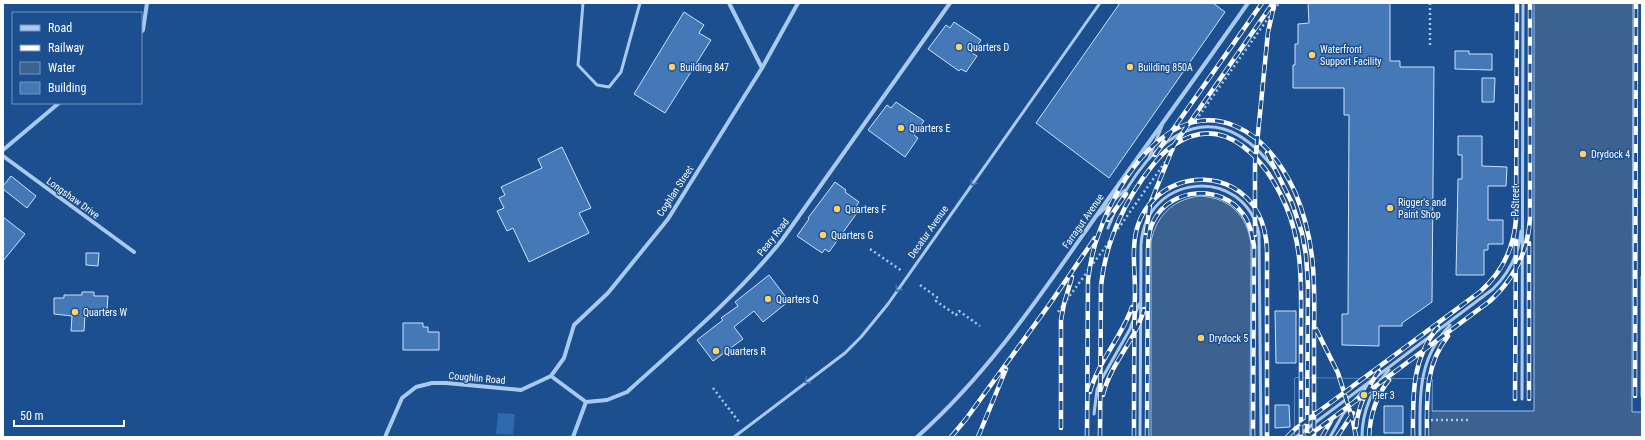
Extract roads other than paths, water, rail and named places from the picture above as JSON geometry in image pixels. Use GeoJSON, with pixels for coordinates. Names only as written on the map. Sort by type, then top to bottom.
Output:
{"type":"FeatureCollection","features":[{"type":"Feature","properties":{"kind":"street"},"geometry":{"type":"LineString","coordinates":[[142,31],[147,3]]}},
{"type":"Feature","properties":{"kind":"street"},"geometry":{"type":"LineString","coordinates":[[730,3],[762,68]]}},
{"type":"Feature","properties":{"kind":"street","name":"Coghlan Street"},"geometry":{"type":"LineString","coordinates":[[551,376],[564,358],[574,325],[608,292],[668,219],[762,68],[798,3]]}},
{"type":"Feature","properties":{"kind":"street","name":"Peary Road"},"geometry":{"type":"LineString","coordinates":[[586,402],[607,400],[627,392],[732,294],[767,259],[950,3]]}},
{"type":"Feature","properties":{"kind":"street","name":"Farragut Avenue"},"geometry":{"type":"LineString","coordinates":[[917,437],[954,402],[987,366],[1039,297],[1248,3]]}},
{"type":"Feature","properties":{"kind":"street"},"geometry":{"type":"LineString","coordinates":[[3,150],[58,104]]}},
{"type":"Feature","properties":{"kind":"street","name":"Longshaw Drive"},"geometry":{"type":"LineString","coordinates":[[3,156],[134,252]]}},
{"type":"Feature","properties":{"kind":"street"},"geometry":{"type":"LineString","coordinates":[[551,376],[586,402],[573,437]]}},
{"type":"Feature","properties":{"kind":"street","name":"Coughlin Road"},"geometry":{"type":"LineString","coordinates":[[385,437],[402,398],[416,387],[432,383],[446,383],[521,390],[551,376]]}},
{"type":"Feature","properties":{"kind":"lane"},"geometry":{"type":"LineString","coordinates":[[583,3],[578,66],[597,85],[610,87],[621,72],[640,3]]}},
{"type":"Feature","properties":{"kind":"lane","name":"Decatur Avenue"},"geometry":{"type":"LineString","coordinates":[[734,437],[845,353],[862,337],[888,304],[1100,3]]}},
{"type":"Feature","properties":{"kind":"lane","name":"P Street"},"geometry":{"type":"LineString","coordinates":[[1522,399],[1524,3]]}},
{"type":"Feature","properties":{"kind":"lane"},"geometry":{"type":"LineString","coordinates":[[1148,161],[1164,121]]}},
{"type":"Feature","properties":{"kind":"lane"},"geometry":{"type":"LineString","coordinates":[[1108,228],[1115,210],[1129,186],[1156,151],[1169,140],[1188,130],[1210,127],[1234,132],[1257,148],[1274,169]]}},
{"type":"Feature","properties":{"kind":"lane"},"geometry":{"type":"LineString","coordinates":[[1094,219],[1129,186]]}},
{"type":"Feature","properties":{"kind":"lane"},"geometry":{"type":"LineString","coordinates":[[1140,437],[1141,238],[1147,218],[1162,199],[1184,188],[1205,186],[1224,190],[1246,206],[1255,220],[1260,243],[1261,437]]}},
{"type":"Feature","properties":{"kind":"lane"},"geometry":{"type":"LineString","coordinates":[[1296,437],[1493,289],[1509,269],[1520,240],[1523,214]]}},
{"type":"Feature","properties":{"kind":"lane"},"geometry":{"type":"LineString","coordinates":[[1642,277],[1642,396]]}},
{"type":"Feature","properties":{"kind":"lane"},"geometry":{"type":"LineString","coordinates":[[1094,414],[1097,390],[1100,382],[1134,320],[1141,293]]}},
{"type":"Feature","properties":{"kind":"lane"},"geometry":{"type":"LineString","coordinates":[[1420,437],[1420,394],[1425,365],[1435,343],[1458,316]]}},
{"type":"Feature","properties":{"kind":"lane"},"geometry":{"type":"LineString","coordinates":[[1362,437],[1363,420],[1369,400],[1377,386],[1394,364]]}},
{"type":"Feature","properties":{"kind":"lane"},"geometry":{"type":"LineString","coordinates":[[1330,437],[1342,414],[1357,396],[1381,374]]}},
{"type":"Feature","properties":{"kind":"water","name":"Drydock 4"},"geometry":{"type":"Polygon","coordinates":[[[1534,3],[1633,3],[1632,412],[1642,412],[1642,437],[1295,437],[1295,378],[1432,379],[1432,411],[1534,411],[1534,3]]]}},
{"type":"Feature","properties":{"kind":"water","name":"Drydock 5"},"geometry":{"type":"Polygon","coordinates":[[[1200,196],[1211,197],[1228,204],[1241,217],[1249,234],[1251,244],[1250,437],[1151,437],[1151,242],[1153,232],[1162,216],[1174,205],[1200,196]]]}},
{"type":"Feature","properties":{"kind":"railway"},"geometry":{"type":"LineString","coordinates":[[1155,155],[1262,3]]}},
{"type":"Feature","properties":{"kind":"railway"},"geometry":{"type":"LineString","coordinates":[[1146,233],[1150,204],[1174,145],[1273,3]]}},
{"type":"Feature","properties":{"kind":"railway"},"geometry":{"type":"LineString","coordinates":[[1287,437],[1295,429],[1481,291],[1489,283],[1506,258],[1513,240],[1516,219],[1517,3]]}},
{"type":"Feature","properties":{"kind":"railway"},"geometry":{"type":"LineString","coordinates":[[1307,437],[1490,301],[1499,293],[1513,274],[1523,254],[1529,231],[1530,219],[1530,3]]}},
{"type":"Feature","properties":{"kind":"railway"},"geometry":{"type":"LineString","coordinates":[[1635,396],[1636,3]]}},
{"type":"Feature","properties":{"kind":"railway"},"geometry":{"type":"LineString","coordinates":[[1255,235],[1255,164],[1268,32],[1274,6]]}},
{"type":"Feature","properties":{"kind":"railway"},"geometry":{"type":"LineString","coordinates":[[1087,437],[1088,280],[1095,244],[1107,212],[1133,169],[1149,150],[1168,134],[1188,124],[1211,120],[1235,126],[1255,137],[1278,162],[1290,182],[1302,209],[1310,243],[1314,277],[1314,437]]}},
{"type":"Feature","properties":{"kind":"railway"},"geometry":{"type":"LineString","coordinates":[[1100,437],[1101,286],[1106,257],[1115,229],[1135,190],[1150,169],[1169,148],[1193,136],[1211,134],[1227,137],[1242,146],[1256,158],[1278,189],[1292,222],[1299,254],[1301,287],[1301,437]]}},
{"type":"Feature","properties":{"kind":"railway"},"geometry":{"type":"LineString","coordinates":[[1267,153],[1292,203],[1302,233],[1306,255],[1308,285],[1307,437]]}},
{"type":"Feature","properties":{"kind":"railway"},"geometry":{"type":"LineString","coordinates":[[1134,437],[1134,250],[1138,225],[1144,211],[1153,200],[1164,191],[1176,185],[1190,181],[1204,180],[1218,182],[1232,187],[1240,192],[1253,206],[1262,222],[1267,250],[1267,437]]}},
{"type":"Feature","properties":{"kind":"railway"},"geometry":{"type":"LineString","coordinates":[[1147,437],[1148,246],[1150,231],[1152,223],[1162,209],[1172,201],[1197,193],[1210,194],[1234,204],[1243,214],[1249,225],[1254,246],[1253,437]]}},
{"type":"Feature","properties":{"kind":"railway"},"geometry":{"type":"LineString","coordinates":[[1108,220],[1126,194]]}},
{"type":"Feature","properties":{"kind":"railway"},"geometry":{"type":"LineString","coordinates":[[951,437],[966,419],[1049,305],[1095,238]]}},
{"type":"Feature","properties":{"kind":"railway"},"geometry":{"type":"LineString","coordinates":[[1515,399],[1516,241]]}},
{"type":"Feature","properties":{"kind":"railway"},"geometry":{"type":"LineString","coordinates":[[1529,243],[1529,399]]}},
{"type":"Feature","properties":{"kind":"railway"},"geometry":{"type":"LineString","coordinates":[[1061,428],[1061,320],[1072,277]]}},
{"type":"Feature","properties":{"kind":"railway"},"geometry":{"type":"LineString","coordinates":[[1090,392],[1104,359],[1128,318],[1132,307]]}},
{"type":"Feature","properties":{"kind":"railway"},"geometry":{"type":"LineString","coordinates":[[1103,395],[1111,373],[1135,331],[1144,309]]}},
{"type":"Feature","properties":{"kind":"railway"},"geometry":{"type":"LineString","coordinates":[[1413,437],[1413,407],[1415,379],[1418,365],[1429,339],[1438,327]]}},
{"type":"Feature","properties":{"kind":"railway"},"geometry":{"type":"LineString","coordinates":[[1316,329],[1338,373],[1353,421],[1356,437]]}},
{"type":"Feature","properties":{"kind":"railway"},"geometry":{"type":"LineString","coordinates":[[1427,437],[1428,384],[1435,359],[1440,347],[1448,336]]}},
{"type":"Feature","properties":{"kind":"railway"},"geometry":{"type":"LineString","coordinates":[[978,437],[1006,369]]}},
{"type":"Feature","properties":{"kind":"railway"},"geometry":{"type":"LineString","coordinates":[[1356,427],[1364,398],[1379,371]]}},
{"type":"Feature","properties":{"kind":"railway"},"geometry":{"type":"LineString","coordinates":[[1369,437],[1374,407],[1384,386],[1389,380]]}},
{"type":"Feature","properties":{"kind":"railway"},"geometry":{"type":"LineString","coordinates":[[1337,437],[1353,413]]}},
{"type":"Feature","properties":{"kind":"railway"},"geometry":{"type":"LineString","coordinates":[[1322,437],[1331,421]]}},
{"type":"Feature","properties":{"kind":"place","name":"Quarters D"},"geometry":{"type":"Point","coordinates":[959,47]}},
{"type":"Feature","properties":{"kind":"place","name":"Waterfront Support Facility"},"geometry":{"type":"Point","coordinates":[1312,55]}},
{"type":"Feature","properties":{"kind":"place","name":"Building 847"},"geometry":{"type":"Point","coordinates":[672,67]}},
{"type":"Feature","properties":{"kind":"place","name":"Building 850A"},"geometry":{"type":"Point","coordinates":[1130,67]}},
{"type":"Feature","properties":{"kind":"place","name":"Quarters E"},"geometry":{"type":"Point","coordinates":[901,128]}},
{"type":"Feature","properties":{"kind":"place","name":"Drydock 4"},"geometry":{"type":"Point","coordinates":[1583,154]}},
{"type":"Feature","properties":{"kind":"place","name":"Rigger's and Paint Shop"},"geometry":{"type":"Point","coordinates":[1390,208]}},
{"type":"Feature","properties":{"kind":"place","name":"Quarters F"},"geometry":{"type":"Point","coordinates":[837,209]}},
{"type":"Feature","properties":{"kind":"place","name":"Quarters G"},"geometry":{"type":"Point","coordinates":[823,235]}},
{"type":"Feature","properties":{"kind":"place","name":"Quarters Q"},"geometry":{"type":"Point","coordinates":[768,299]}},
{"type":"Feature","properties":{"kind":"place","name":"Quarters W"},"geometry":{"type":"Point","coordinates":[75,312]}},
{"type":"Feature","properties":{"kind":"place","name":"Drydock 5"},"geometry":{"type":"Point","coordinates":[1201,338]}},
{"type":"Feature","properties":{"kind":"place","name":"Quarters R"},"geometry":{"type":"Point","coordinates":[716,351]}},
{"type":"Feature","properties":{"kind":"place","name":"Pier 3"},"geometry":{"type":"Point","coordinates":[1364,395]}}]}
